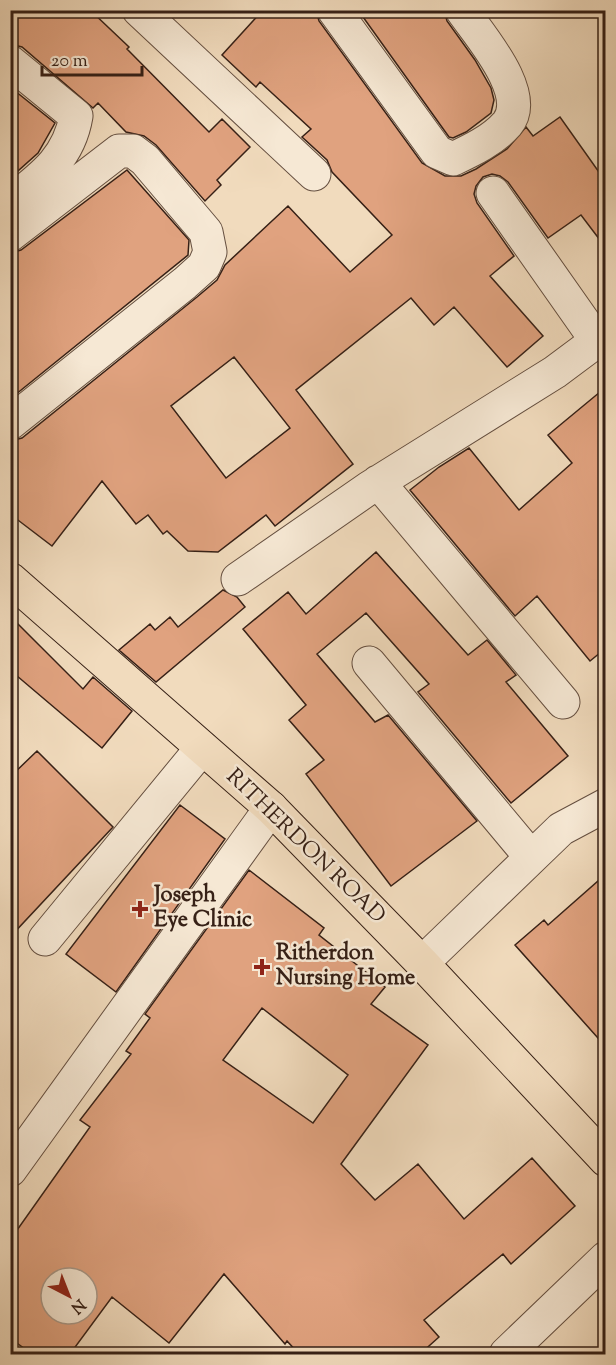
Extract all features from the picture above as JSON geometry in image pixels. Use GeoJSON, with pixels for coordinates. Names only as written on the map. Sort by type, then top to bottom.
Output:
{"type":"FeatureCollection","features":[{"type":"Feature","properties":{"kind":"main road","name":"RITHERDON ROAD"},"geometry":{"type":"LineString","coordinates":[[10,579],[271,808],[422,963],[606,1160]]}},
{"type":"Feature","properties":{"kind":"street"},"geometry":{"type":"LineString","coordinates":[[139,10],[314,174]]}},
{"type":"Feature","properties":{"kind":"street"},"geometry":{"type":"LineString","coordinates":[[334,10],[438,152],[453,159],[481,146],[508,123],[513,100],[508,77],[462,10]]}},
{"type":"Feature","properties":{"kind":"street"},"geometry":{"type":"LineString","coordinates":[[10,62],[76,116],[72,138],[52,168],[10,202]]}},
{"type":"Feature","properties":{"kind":"street"},"geometry":{"type":"LineString","coordinates":[[10,235],[119,151],[133,151],[146,160],[206,232],[210,252],[204,266],[185,283],[10,423]]}},
{"type":"Feature","properties":{"kind":"street"},"geometry":{"type":"LineString","coordinates":[[237,579],[378,482],[555,372],[601,338],[493,193]]}},
{"type":"Feature","properties":{"kind":"street"},"geometry":{"type":"LineString","coordinates":[[378,482],[563,702]]}},
{"type":"Feature","properties":{"kind":"street"},"geometry":{"type":"LineString","coordinates":[[369,663],[531,857]]}},
{"type":"Feature","properties":{"kind":"street"},"geometry":{"type":"LineString","coordinates":[[45,939],[202,747]]}},
{"type":"Feature","properties":{"kind":"street"},"geometry":{"type":"LineString","coordinates":[[422,963],[561,829],[606,805]]}},
{"type":"Feature","properties":{"kind":"street"},"geometry":{"type":"LineString","coordinates":[[10,1170],[271,808]]}},
{"type":"Feature","properties":{"kind":"street"},"geometry":{"type":"LineString","coordinates":[[506,1354],[606,1258]]}},
{"type":"Feature","properties":{"kind":"building"},"geometry":{"type":"Polygon","coordinates":[[[10,10],[90,10],[129,47],[127,49],[209,132],[222,119],[250,147],[217,180],[221,185],[205,201],[156,145],[144,136],[126,132],[98,103],[93,108],[22,47],[10,44],[10,10]]]}},
{"type":"Feature","properties":{"kind":"building"},"geometry":{"type":"Polygon","coordinates":[[[263,10],[316,10],[319,21],[422,163],[445,176],[461,176],[476,169],[507,149],[526,127],[533,136],[560,117],[606,182],[606,248],[581,215],[548,238],[508,182],[492,174],[483,177],[476,186],[474,194],[477,203],[514,256],[490,276],[543,336],[507,367],[454,307],[434,325],[411,298],[296,390],[353,464],[275,526],[266,515],[218,552],[188,551],[167,531],[163,534],[148,515],[136,524],[102,481],[52,546],[10,514],[10,441],[22,438],[197,297],[217,280],[225,265],[288,206],[350,272],[392,235],[332,172],[327,160],[302,137],[311,129],[260,82],[256,87],[222,55],[263,10]],[[234,357],[171,406],[226,478],[290,428],[234,357]]]}},
{"type":"Feature","properties":{"kind":"building"},"geometry":{"type":"Polygon","coordinates":[[[358,10],[444,10],[447,21],[475,60],[491,88],[494,100],[491,113],[466,132],[453,138],[449,137],[358,10]]]}},
{"type":"Feature","properties":{"kind":"building"},"geometry":{"type":"Polygon","coordinates":[[[10,87],[55,123],[38,153],[10,178],[10,87]]]}},
{"type":"Feature","properties":{"kind":"building"},"geometry":{"type":"Polygon","coordinates":[[[127,170],[189,240],[188,255],[10,399],[10,253],[21,250],[127,170]]]}},
{"type":"Feature","properties":{"kind":"building"},"geometry":{"type":"Polygon","coordinates":[[[606,387],[606,648],[590,661],[537,596],[515,616],[410,490],[439,467],[469,448],[519,510],[572,463],[548,435],[606,387]]]}},
{"type":"Feature","properties":{"kind":"building"},"geometry":{"type":"Polygon","coordinates":[[[376,552],[468,655],[487,640],[516,675],[506,682],[568,756],[511,803],[418,692],[429,684],[366,613],[317,654],[375,722],[388,715],[477,821],[391,886],[306,774],[324,760],[289,720],[306,705],[243,629],[288,592],[306,614],[376,552]]]}},
{"type":"Feature","properties":{"kind":"building"},"geometry":{"type":"Polygon","coordinates":[[[223,590],[237,597],[245,607],[156,682],[119,650],[150,624],[155,630],[170,617],[178,627],[223,590]]]}},
{"type":"Feature","properties":{"kind":"building"},"geometry":{"type":"Polygon","coordinates":[[[10,616],[83,689],[93,677],[132,711],[102,748],[10,670],[10,616]]]}},
{"type":"Feature","properties":{"kind":"building"},"geometry":{"type":"Polygon","coordinates":[[[37,751],[113,827],[10,937],[10,777],[37,751]]]}},
{"type":"Feature","properties":{"kind":"building"},"geometry":{"type":"Polygon","coordinates":[[[180,805],[225,839],[116,992],[66,954],[180,805]]]}},
{"type":"Feature","properties":{"kind":"building"},"geometry":{"type":"Polygon","coordinates":[[[249,870],[324,928],[319,935],[385,987],[371,1004],[428,1045],[341,1164],[375,1200],[418,1164],[464,1219],[532,1158],[575,1206],[511,1264],[503,1254],[424,1320],[439,1337],[420,1354],[299,1354],[287,1341],[285,1344],[224,1274],[169,1343],[112,1297],[99,1315],[99,1266],[39,1266],[39,1326],[91,1326],[70,1354],[32,1354],[10,1338],[10,1240],[90,1127],[80,1120],[131,1054],[126,1051],[150,1018],[145,1014],[249,870]],[[262,1008],[223,1060],[313,1123],[348,1075],[262,1008]]]}},
{"type":"Feature","properties":{"kind":"building"},"geometry":{"type":"Polygon","coordinates":[[[606,874],[606,1047],[515,945],[544,920],[548,925],[606,874]]]}},
{"type":"Feature","properties":{"kind":"place","name":"Joseph Eye Clinic"},"geometry":{"type":"Point","coordinates":[140,909]}},
{"type":"Feature","properties":{"kind":"place","name":"Ritherdon Nursing Home"},"geometry":{"type":"Point","coordinates":[262,967]}}]}
